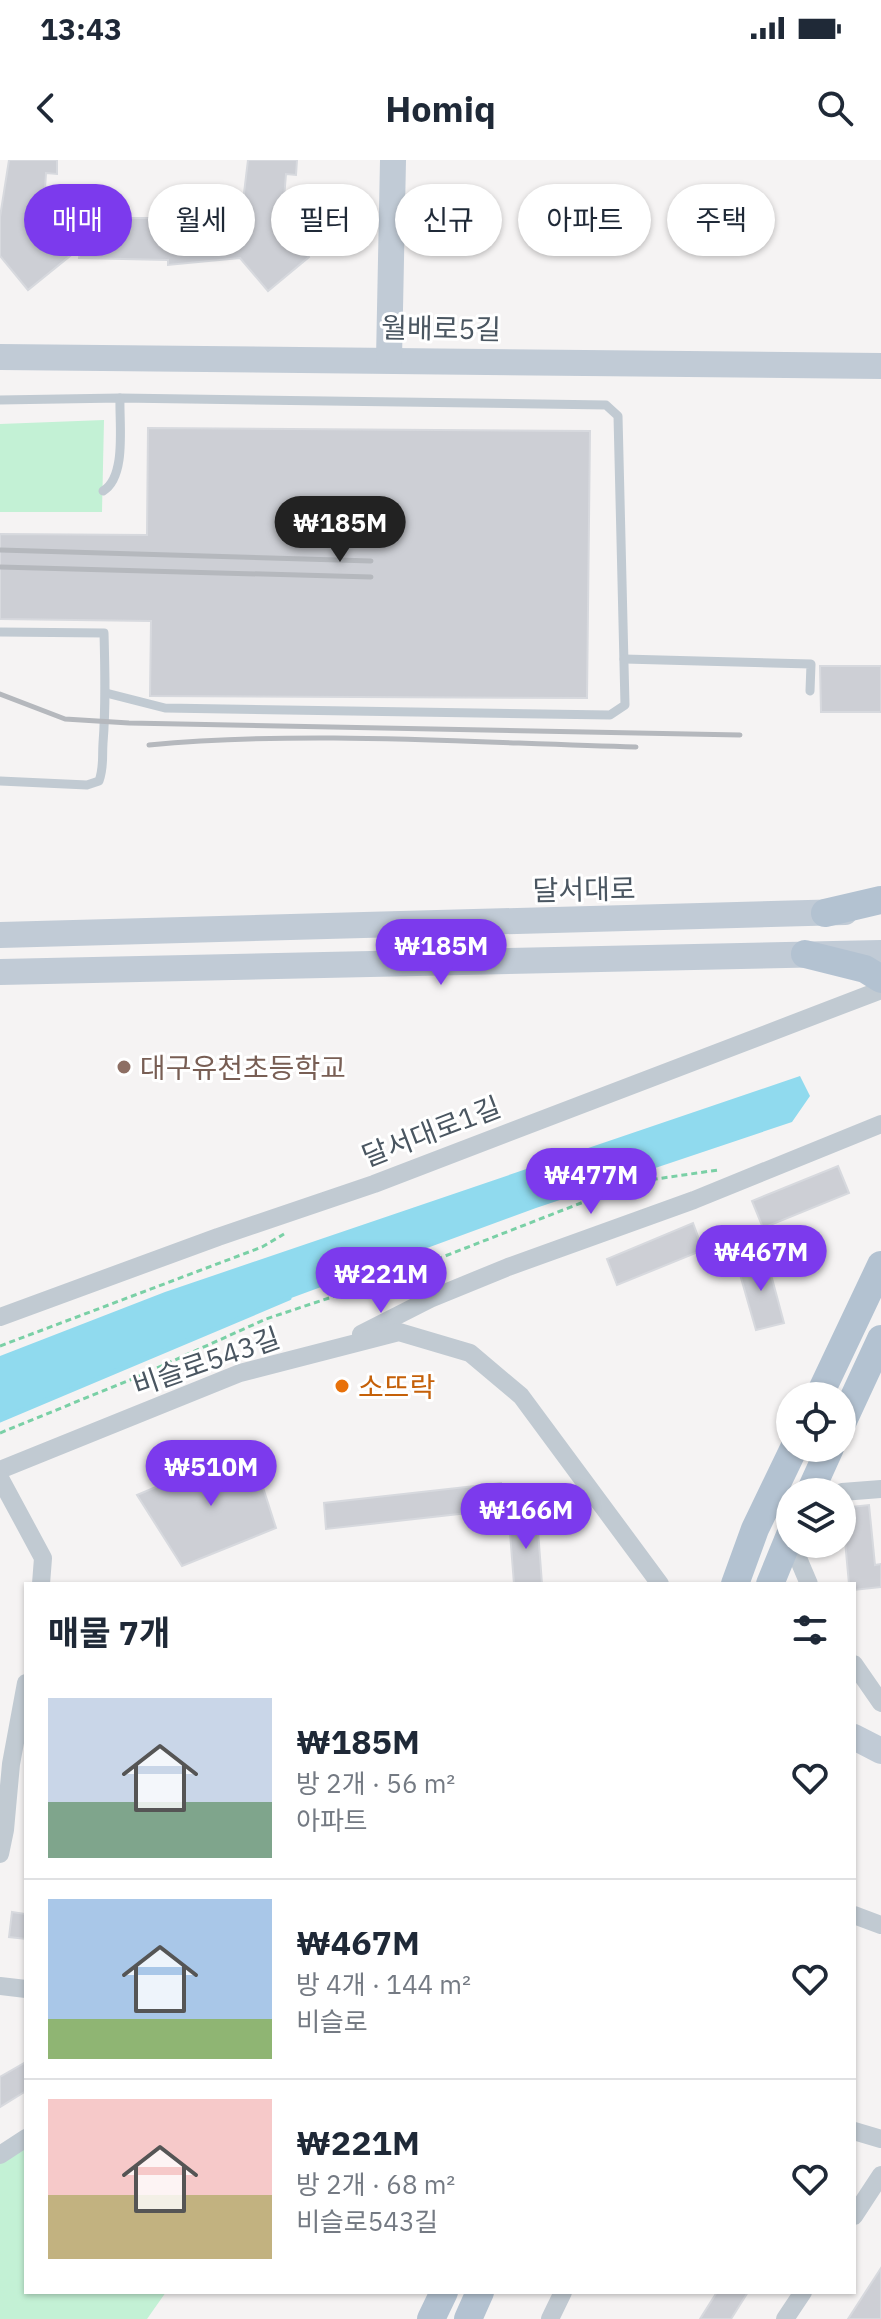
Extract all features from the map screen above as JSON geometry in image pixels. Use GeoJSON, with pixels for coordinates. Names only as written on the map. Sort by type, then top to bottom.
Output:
{"type":"FeatureCollection","features":[{"type":"Feature","properties":{"kind":"main road"},"geometry":{"type":"LineString","coordinates":[[389,359],[393,160]]}},
{"type":"Feature","properties":{"kind":"main road","name":"월배로5길"},"geometry":{"type":"LineString","coordinates":[[0,357],[881,366]]}},
{"type":"Feature","properties":{"kind":"main road"},"geometry":{"type":"LineString","coordinates":[[825,913],[881,900]]}},
{"type":"Feature","properties":{"kind":"main road","name":"달서대로"},"geometry":{"type":"LineString","coordinates":[[0,935],[881,910]]}},
{"type":"Feature","properties":{"kind":"main road"},"geometry":{"type":"LineString","coordinates":[[0,972],[881,953]]}},
{"type":"Feature","properties":{"kind":"main road"},"geometry":{"type":"LineString","coordinates":[[805,954],[865,969],[881,979]]}},
{"type":"Feature","properties":{"kind":"main road"},"geometry":{"type":"LineString","coordinates":[[826,1382],[881,1265]]}},
{"type":"Feature","properties":{"kind":"main road"},"geometry":{"type":"LineString","coordinates":[[856,1393],[881,1339]]}},
{"type":"Feature","properties":{"kind":"main road"},"geometry":{"type":"LineString","coordinates":[[736,1582],[755,1529],[787,1462]]}},
{"type":"Feature","properties":{"kind":"main road"},"geometry":{"type":"LineString","coordinates":[[771,1582],[782,1558]]}},
{"type":"Feature","properties":{"kind":"main road"},"geometry":{"type":"LineString","coordinates":[[856,1738],[881,1751]]}},
{"type":"Feature","properties":{"kind":"main road"},"geometry":{"type":"LineString","coordinates":[[431,2319],[443,2294]]}},
{"type":"Feature","properties":{"kind":"main road"},"geometry":{"type":"LineString","coordinates":[[468,2319],[479,2294]]}},
{"type":"Feature","properties":{"kind":"street","name":"달서대로1길"},"geometry":{"type":"LineString","coordinates":[[0,1317],[356,1190],[881,990]]}},
{"type":"Feature","properties":{"kind":"street"},"geometry":{"type":"LineString","coordinates":[[321,1352],[430,1299],[508,1267],[694,1200],[881,1124]]}},
{"type":"Feature","properties":{"kind":"street","name":"비슬로543길"},"geometry":{"type":"LineString","coordinates":[[0,1470],[240,1373],[399,1332],[470,1353],[521,1396],[659,1582]]}},
{"type":"Feature","properties":{"kind":"street"},"geometry":{"type":"LineString","coordinates":[[1,1480],[43,1558],[41,1582]]}},
{"type":"Feature","properties":{"kind":"street"},"geometry":{"type":"LineString","coordinates":[[856,1491],[881,1489]]}},
{"type":"Feature","properties":{"kind":"street"},"geometry":{"type":"LineString","coordinates":[[798,1558],[808,1582]]}},
{"type":"Feature","properties":{"kind":"street"},"geometry":{"type":"LineString","coordinates":[[856,1667],[881,1703]]}},
{"type":"Feature","properties":{"kind":"street"},"geometry":{"type":"LineString","coordinates":[[0,1854],[11,1764],[24,1694]]}},
{"type":"Feature","properties":{"kind":"street"},"geometry":{"type":"LineString","coordinates":[[856,1916],[881,1925]]}},
{"type":"Feature","properties":{"kind":"street"},"geometry":{"type":"LineString","coordinates":[[0,1986],[24,1989]]}},
{"type":"Feature","properties":{"kind":"street"},"geometry":{"type":"LineString","coordinates":[[856,2132],[881,2139]]}},
{"type":"Feature","properties":{"kind":"street"},"geometry":{"type":"LineString","coordinates":[[0,2155],[24,2139]]}},
{"type":"Feature","properties":{"kind":"street"},"geometry":{"type":"LineString","coordinates":[[856,2213],[881,2175]]}},
{"type":"Feature","properties":{"kind":"street"},"geometry":{"type":"LineString","coordinates":[[550,2319],[562,2294]]}},
{"type":"Feature","properties":{"kind":"street"},"geometry":{"type":"LineString","coordinates":[[785,2319],[802,2294]]}},
{"type":"Feature","properties":{"kind":"lane"},"geometry":{"type":"LineString","coordinates":[[103,491],[110,487],[119,465],[120,398]]}},
{"type":"Feature","properties":{"kind":"lane"},"geometry":{"type":"LineString","coordinates":[[0,400],[120,398],[606,405],[618,416],[625,705],[610,715],[165,708],[106,693]]}},
{"type":"Feature","properties":{"kind":"lane"},"geometry":{"type":"LineString","coordinates":[[0,632],[104,633],[106,693],[104,765],[99,781],[87,785],[0,781]]}},
{"type":"Feature","properties":{"kind":"lane"},"geometry":{"type":"LineString","coordinates":[[624,659],[811,664],[810,691]]}},
{"type":"Feature","properties":{"kind":"path"},"geometry":{"type":"LineString","coordinates":[[0,1433],[137,1377],[266,1319],[386,1279],[635,1182],[726,1169]]}},
{"type":"Feature","properties":{"kind":"path"},"geometry":{"type":"LineString","coordinates":[[0,1346],[262,1247],[289,1231]]}},
{"type":"Feature","properties":{"kind":"green space"},"geometry":{"type":"Polygon","coordinates":[[[104,420],[102,512],[0,512],[0,424],[104,420]]]}},
{"type":"Feature","properties":{"kind":"green space"},"geometry":{"type":"Polygon","coordinates":[[[24,2139],[24,2294],[165,2294],[147,2319],[0,2319],[0,2153],[24,2139]]]}},
{"type":"Feature","properties":{"kind":"water"},"geometry":{"type":"Polygon","coordinates":[[[800,1076],[810,1096],[792,1122],[536,1208],[283,1301],[0,1420],[0,1356],[165,1292],[800,1076]]]}},
{"type":"Feature","properties":{"kind":"building"},"geometry":{"type":"Polygon","coordinates":[[[9,160],[57,160],[57,174],[46,173],[45,184],[24,184],[24,256],[70,256],[28,290],[0,256],[0,217],[9,160]]]}},
{"type":"Feature","properties":{"kind":"building"},"geometry":{"type":"Polygon","coordinates":[[[248,160],[297,160],[296,175],[286,174],[285,184],[271,184],[271,256],[309,257],[268,291],[240,258],[168,265],[168,260],[79,258],[132,256],[132,218],[148,218],[148,256],[255,256],[255,184],[245,184],[248,160]]]}},
{"type":"Feature","properties":{"kind":"building"},"geometry":{"type":"Polygon","coordinates":[[[148,428],[590,431],[587,698],[150,696],[151,621],[0,619],[0,534],[147,535],[148,428]]]}},
{"type":"Feature","properties":{"kind":"building"},"geometry":{"type":"Polygon","coordinates":[[[820,666],[881,666],[881,712],[821,712],[820,666]]]}},
{"type":"Feature","properties":{"kind":"building"},"geometry":{"type":"Polygon","coordinates":[[[838,1166],[849,1193],[763,1228],[752,1201],[838,1166]]]}},
{"type":"Feature","properties":{"kind":"building"},"geometry":{"type":"Polygon","coordinates":[[[693,1223],[703,1250],[617,1285],[607,1259],[693,1223]]]}},
{"type":"Feature","properties":{"kind":"building"},"geometry":{"type":"Polygon","coordinates":[[[766,1256],[784,1323],[756,1330],[737,1264],[766,1256]]]}},
{"type":"Feature","properties":{"kind":"building"},"geometry":{"type":"Polygon","coordinates":[[[250,1447],[276,1528],[182,1566],[137,1495],[250,1447]]]}},
{"type":"Feature","properties":{"kind":"building"},"geometry":{"type":"Polygon","coordinates":[[[501,1483],[503,1509],[326,1529],[324,1503],[501,1483]]]}},
{"type":"Feature","properties":{"kind":"building"},"geometry":{"type":"Polygon","coordinates":[[[869,1505],[875,1565],[881,1564],[881,1587],[856,1590],[856,1582],[849,1582],[847,1558],[856,1558],[856,1506],[869,1505]]]}},
{"type":"Feature","properties":{"kind":"building"},"geometry":{"type":"Polygon","coordinates":[[[537,1517],[542,1582],[514,1582],[509,1520],[537,1517]]]}},
{"type":"Feature","properties":{"kind":"building"},"geometry":{"type":"Polygon","coordinates":[[[12,1912],[24,1914],[24,1939],[9,1937],[12,1912]]]}},
{"type":"Feature","properties":{"kind":"building"},"geometry":{"type":"Polygon","coordinates":[[[24,2063],[24,2092],[0,2107],[0,2077],[24,2063]]]}},
{"type":"Feature","properties":{"kind":"building"},"geometry":{"type":"Polygon","coordinates":[[[881,2268],[881,2319],[848,2319],[881,2268]]]}},
{"type":"Feature","properties":{"kind":"building"},"geometry":{"type":"Polygon","coordinates":[[[716,2294],[747,2294],[731,2319],[700,2319],[716,2294]]]}},
{"type":"Feature","properties":{"kind":"waterway"},"geometry":{"type":"LineString","coordinates":[[0,1420],[289,1298]]}},
{"type":"Feature","properties":{"kind":"railway"},"geometry":{"type":"LineString","coordinates":[[0,550],[371,561]]}},
{"type":"Feature","properties":{"kind":"railway"},"geometry":{"type":"LineString","coordinates":[[0,567],[371,577]]}},
{"type":"Feature","properties":{"kind":"railway"},"geometry":{"type":"LineString","coordinates":[[0,694],[65,719],[129,723],[740,735]]}},
{"type":"Feature","properties":{"kind":"railway"},"geometry":{"type":"LineString","coordinates":[[149,745],[332,738],[636,747]]}},
{"type":"Feature","properties":{"kind":"place","name":"대구유천초등학교"},"geometry":{"type":"Point","coordinates":[124,1067]}},
{"type":"Feature","properties":{"kind":"place","name":"소뜨락"},"geometry":{"type":"Point","coordinates":[342,1386]}}]}
